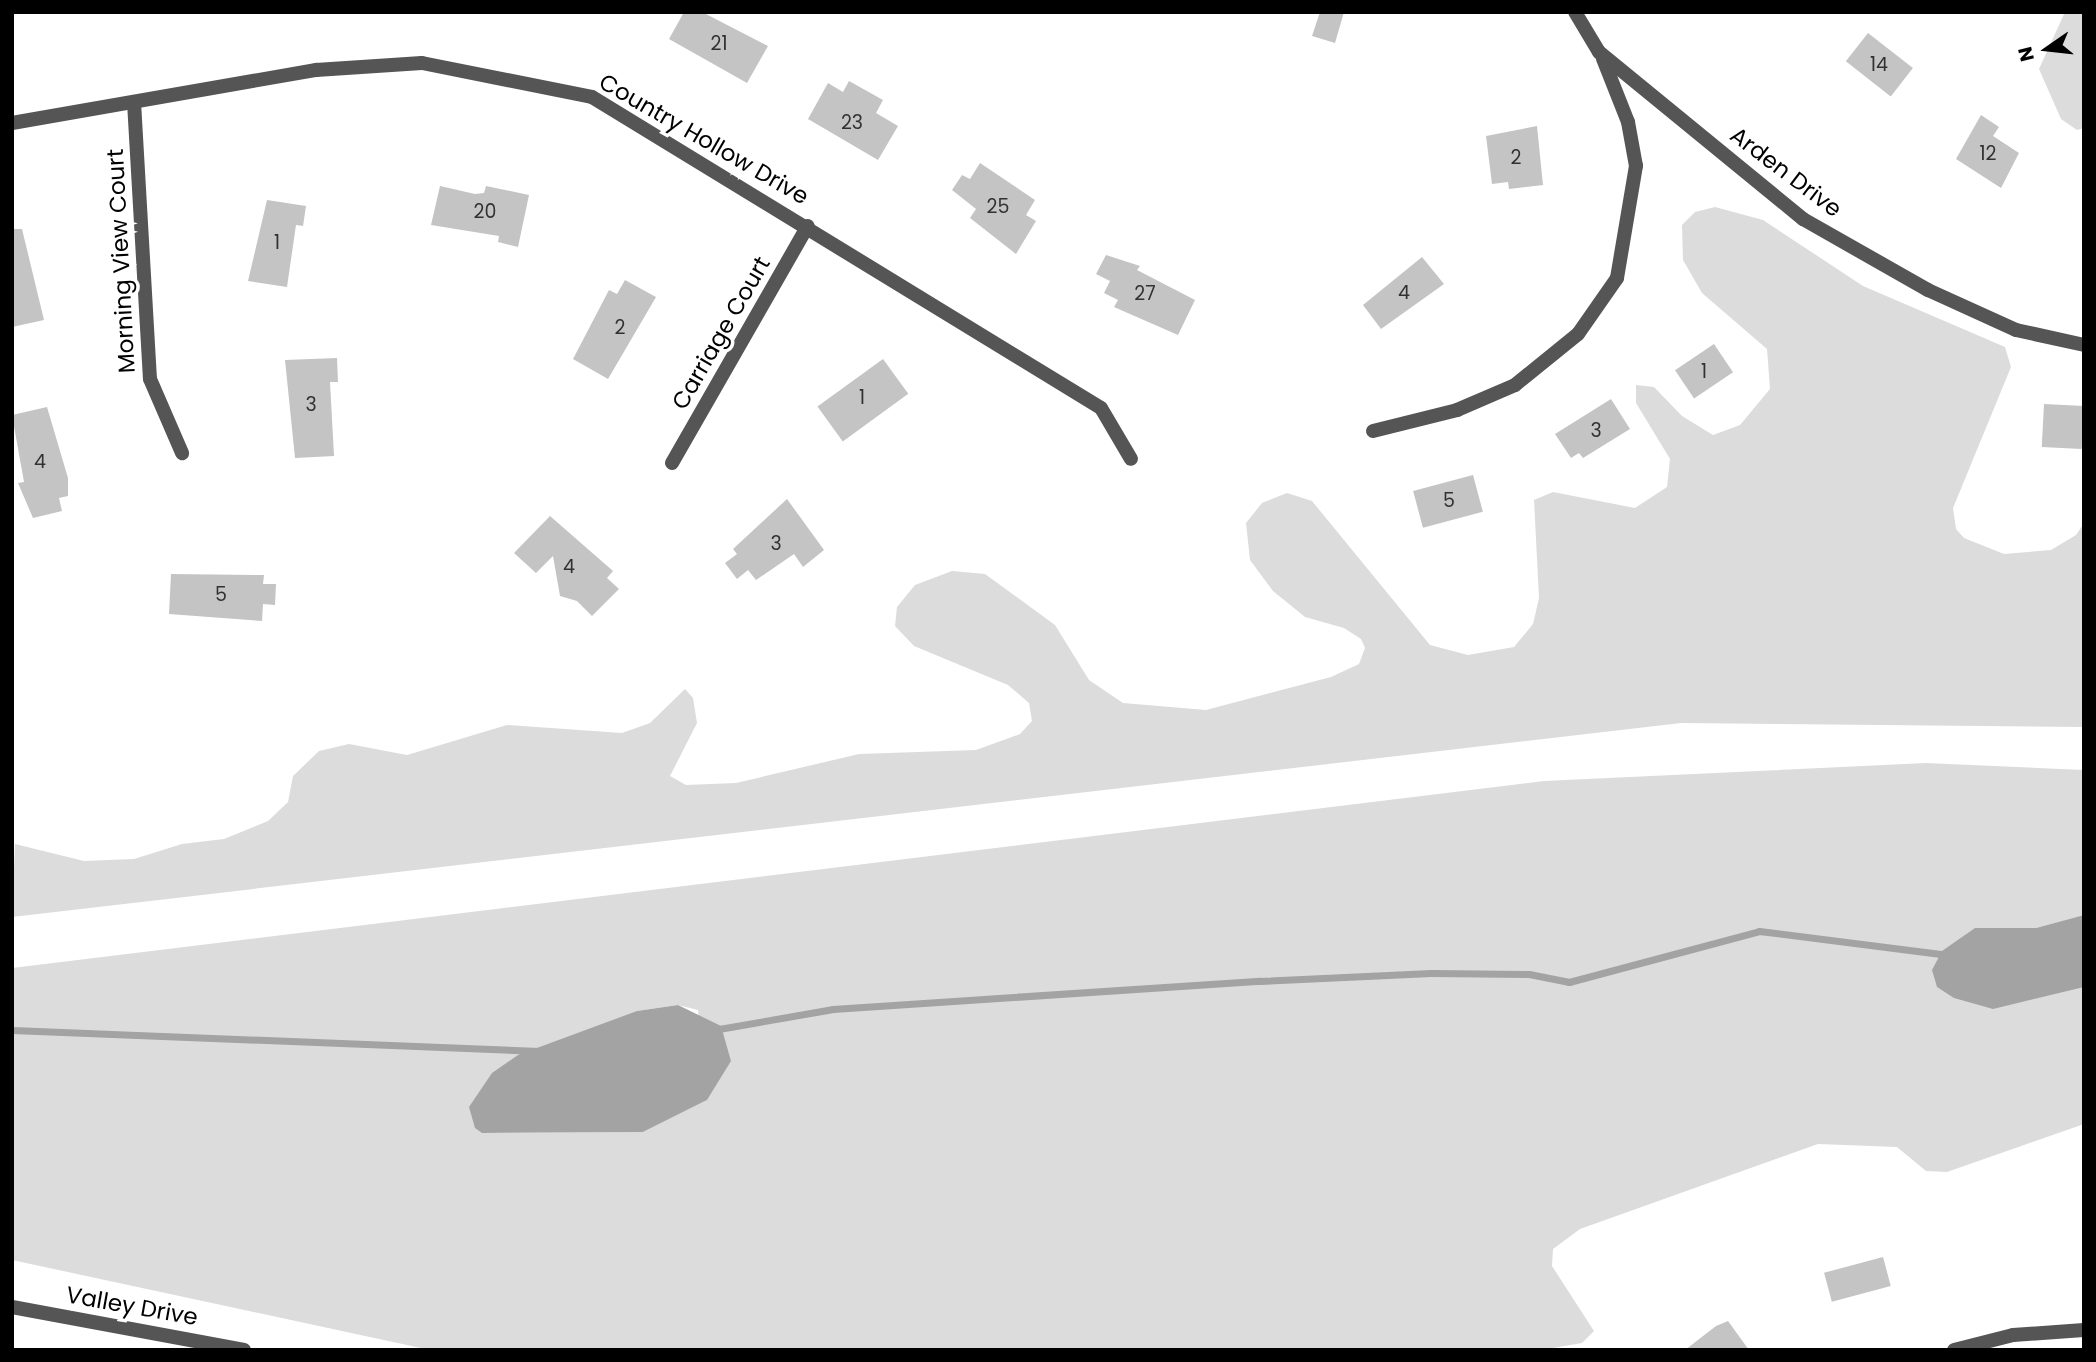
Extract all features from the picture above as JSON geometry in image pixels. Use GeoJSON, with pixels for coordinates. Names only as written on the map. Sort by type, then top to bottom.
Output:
{"type":"FeatureCollection","features":[{"type":"Feature","properties":{"kind":"street","name":"Arden Drive"},"geometry":{"type":"LineString","coordinates":[[1575,12],[1599,52],[1803,219],[1928,290],[2016,330],[2084,345]]}},
{"type":"Feature","properties":{"kind":"street"},"geometry":{"type":"LineString","coordinates":[[1373,431],[1457,410],[1516,385],[1578,334],[1617,278],[1636,166],[1628,122],[1599,52]]}},
{"type":"Feature","properties":{"kind":"street","name":"Country Hollow Drive"},"geometry":{"type":"LineString","coordinates":[[12,122],[316,70],[422,63],[502,76],[592,97],[808,226],[1101,408],[1131,459]]}},
{"type":"Feature","properties":{"kind":"street","name":"Morning View Court"},"geometry":{"type":"LineString","coordinates":[[134,102],[150,379],[182,453]]}},
{"type":"Feature","properties":{"kind":"street","name":"Carriage Court"},"geometry":{"type":"LineString","coordinates":[[672,463],[808,226]]}},
{"type":"Feature","properties":{"kind":"street","name":"Valley Drive"},"geometry":{"type":"LineString","coordinates":[[12,1307],[244,1350]]}},
{"type":"Feature","properties":{"kind":"street"},"geometry":{"type":"LineString","coordinates":[[1954,1350],[2012,1335],[2084,1330]]}},
{"type":"Feature","properties":{"kind":"shaded area"},"geometry":{"type":"Polygon","coordinates":[[[2065,12],[2084,12],[2084,128],[2077,130],[2061,119],[2039,69],[2065,12]]]}},
{"type":"Feature","properties":{"kind":"shaded area"},"geometry":{"type":"Polygon","coordinates":[[[1715,207],[1763,220],[1863,286],[2005,347],[2011,367],[1953,508],[1956,529],[1964,538],[2004,554],[2051,550],[2076,535],[2084,523],[2084,727],[1681,723],[12,917],[15,844],[84,861],[134,859],[182,844],[224,839],[268,821],[288,802],[293,776],[319,751],[349,744],[407,755],[507,725],[622,733],[650,723],[685,689],[693,698],[697,723],[670,776],[686,785],[736,783],[859,754],[976,750],[1020,734],[1032,721],[1029,703],[1008,685],[914,646],[895,626],[897,607],[915,585],[952,571],[985,574],[1055,625],[1089,680],[1123,703],[1206,710],[1331,677],[1359,664],[1365,648],[1361,639],[1344,628],[1305,617],[1273,591],[1250,560],[1246,523],[1262,503],[1287,493],[1312,501],[1430,645],[1468,655],[1514,647],[1533,624],[1539,598],[1534,500],[1553,492],[1635,508],[1667,487],[1670,459],[1636,403],[1636,385],[1654,387],[1682,416],[1713,435],[1740,425],[1770,389],[1767,349],[1702,293],[1683,260],[1682,225],[1695,212],[1715,207]]]}},
{"type":"Feature","properties":{"kind":"shaded area"},"geometry":{"type":"Polygon","coordinates":[[[1926,763],[2084,770],[2084,915],[2036,928],[1975,928],[2084,987],[2084,1124],[1947,1172],[1926,1171],[1897,1147],[1818,1144],[1580,1229],[1553,1249],[1552,1266],[1594,1331],[1582,1343],[1541,1350],[430,1350],[12,1260],[12,968],[1544,781],[1926,763]],[[678,1005],[637,1011],[482,1133],[643,1132],[707,1100],[698,1010],[678,1005]]]}},
{"type":"Feature","properties":{"kind":"shaded area"},"geometry":{"type":"Polygon","coordinates":[[[2084,915],[2084,987],[1993,1009],[1954,998],[1937,987],[1932,970],[1942,951],[1975,928],[2036,928],[2084,915]]]}},
{"type":"Feature","properties":{"kind":"shaded area"},"geometry":{"type":"Polygon","coordinates":[[[678,1005],[721,1026],[731,1061],[707,1100],[643,1132],[482,1133],[475,1128],[469,1107],[492,1073],[518,1055],[637,1011],[678,1005]]]}},
{"type":"Feature","properties":{"kind":"building"},"geometry":{"type":"Polygon","coordinates":[[[684,12],[702,12],[768,46],[747,83],[669,39],[684,12]]]}},
{"type":"Feature","properties":{"kind":"building"},"geometry":{"type":"Polygon","coordinates":[[[1320,12],[1344,12],[1335,43],[1312,36],[1320,12]]]}},
{"type":"Feature","properties":{"kind":"building"},"geometry":{"type":"Polygon","coordinates":[[[1868,33],[1913,68],[1891,96],[1846,61],[1868,33]]]}},
{"type":"Feature","properties":{"kind":"building"},"geometry":{"type":"Polygon","coordinates":[[[849,81],[883,100],[876,113],[898,126],[878,160],[808,119],[828,83],[843,92],[849,81]]]}},
{"type":"Feature","properties":{"kind":"building"},"geometry":{"type":"Polygon","coordinates":[[[1981,115],[1999,127],[1993,136],[2019,153],[2001,188],[1956,159],[1981,115]]]}},
{"type":"Feature","properties":{"kind":"building"},"geometry":{"type":"Polygon","coordinates":[[[1537,126],[1543,185],[1509,189],[1508,182],[1492,184],[1486,136],[1537,126]]]}},
{"type":"Feature","properties":{"kind":"building"},"geometry":{"type":"Polygon","coordinates":[[[980,163],[1035,200],[1026,215],[1036,221],[1016,254],[970,218],[976,209],[952,190],[962,175],[970,179],[980,163]]]}},
{"type":"Feature","properties":{"kind":"building"},"geometry":{"type":"Polygon","coordinates":[[[440,186],[475,194],[484,193],[486,186],[529,195],[518,247],[498,242],[499,236],[431,225],[440,186]]]}},
{"type":"Feature","properties":{"kind":"building"},"geometry":{"type":"Polygon","coordinates":[[[267,200],[306,206],[303,226],[296,225],[287,287],[248,281],[267,200]]]}},
{"type":"Feature","properties":{"kind":"building"},"geometry":{"type":"Polygon","coordinates":[[[12,229],[22,229],[44,320],[12,327],[12,229]]]}},
{"type":"Feature","properties":{"kind":"building"},"geometry":{"type":"Polygon","coordinates":[[[1106,255],[1140,266],[1137,270],[1195,300],[1178,335],[1114,307],[1118,300],[1104,293],[1110,281],[1096,274],[1106,255]]]}},
{"type":"Feature","properties":{"kind":"building"},"geometry":{"type":"Polygon","coordinates":[[[1422,257],[1444,284],[1381,329],[1363,305],[1422,257]]]}},
{"type":"Feature","properties":{"kind":"building"},"geometry":{"type":"Polygon","coordinates":[[[625,280],[656,297],[608,379],[573,359],[609,290],[617,294],[625,280]]]}},
{"type":"Feature","properties":{"kind":"building"},"geometry":{"type":"Polygon","coordinates":[[[1714,344],[1733,372],[1694,398],[1675,370],[1714,344]]]}},
{"type":"Feature","properties":{"kind":"building"},"geometry":{"type":"Polygon","coordinates":[[[337,358],[338,382],[330,382],[334,456],[295,458],[285,360],[337,358]]]}},
{"type":"Feature","properties":{"kind":"building"},"geometry":{"type":"Polygon","coordinates":[[[883,359],[908,394],[843,441],[817,407],[883,359]]]}},
{"type":"Feature","properties":{"kind":"building"},"geometry":{"type":"Polygon","coordinates":[[[1611,399],[1630,429],[1583,458],[1579,453],[1571,458],[1555,434],[1611,399]]]}},
{"type":"Feature","properties":{"kind":"building"},"geometry":{"type":"Polygon","coordinates":[[[2044,404],[2084,406],[2082,449],[2042,447],[2044,404]]]}},
{"type":"Feature","properties":{"kind":"building"},"geometry":{"type":"Polygon","coordinates":[[[47,407],[68,478],[68,496],[59,498],[62,511],[33,518],[18,483],[24,482],[12,415],[47,407]]]}},
{"type":"Feature","properties":{"kind":"building"},"geometry":{"type":"Polygon","coordinates":[[[1473,475],[1483,512],[1423,528],[1413,491],[1473,475]]]}},
{"type":"Feature","properties":{"kind":"building"},"geometry":{"type":"Polygon","coordinates":[[[787,499],[824,550],[803,567],[794,554],[756,580],[748,570],[737,579],[725,563],[737,554],[733,549],[787,499]]]}},
{"type":"Feature","properties":{"kind":"building"},"geometry":{"type":"Polygon","coordinates":[[[550,516],[613,571],[607,578],[619,589],[592,616],[577,601],[560,596],[553,556],[536,573],[514,553],[550,516]]]}},
{"type":"Feature","properties":{"kind":"building"},"geometry":{"type":"Polygon","coordinates":[[[171,574],[264,575],[263,584],[276,584],[275,605],[263,604],[262,621],[169,614],[171,574]]]}},
{"type":"Feature","properties":{"kind":"building"},"geometry":{"type":"Polygon","coordinates":[[[1883,1257],[1891,1286],[1832,1302],[1824,1273],[1883,1257]]]}},
{"type":"Feature","properties":{"kind":"building"},"geometry":{"type":"Polygon","coordinates":[[[1728,1321],[1749,1350],[1685,1350],[1716,1326],[1728,1321]]]}},
{"type":"Feature","properties":{"kind":"waterway"},"geometry":{"type":"LineString","coordinates":[[713,1030],[833,1009],[1260,981],[1431,973],[1529,974],[1569,982],[1759,931],[1948,955]]}},
{"type":"Feature","properties":{"kind":"waterway"},"geometry":{"type":"LineString","coordinates":[[12,1030],[540,1051]]}}]}
